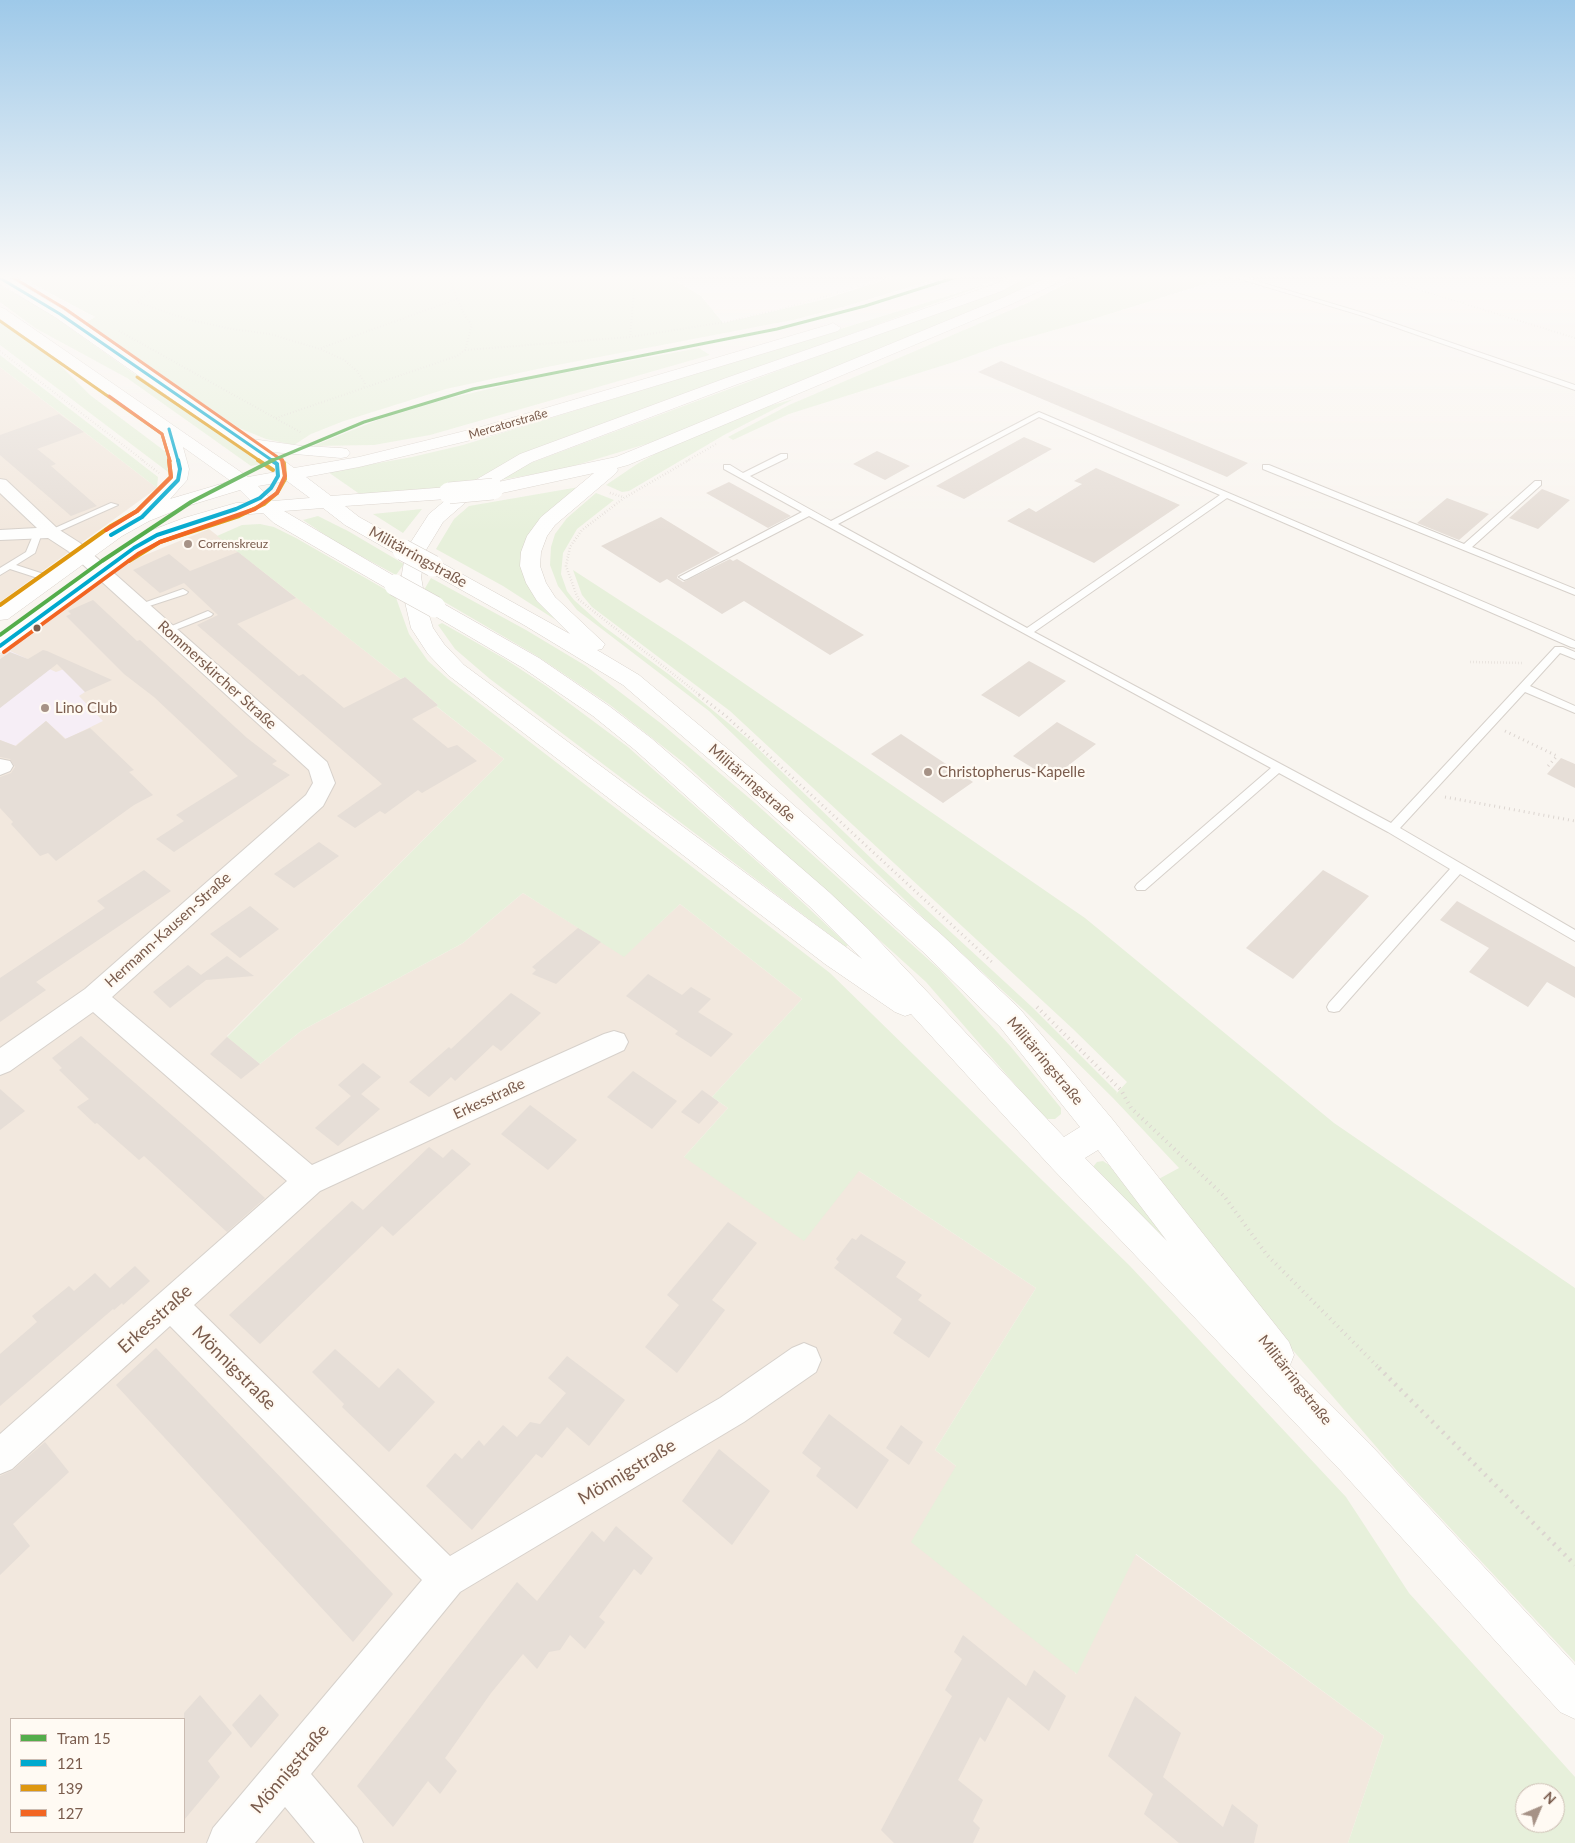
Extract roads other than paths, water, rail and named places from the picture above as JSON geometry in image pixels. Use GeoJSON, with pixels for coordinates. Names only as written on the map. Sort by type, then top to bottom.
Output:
{"type":"FeatureCollection","features":[{"type":"Feature","properties":{"kind":"main road","name":"Militärringstraße"},"geometry":{"type":"LineString","coordinates":[[71,361],[169,429],[264,484],[325,504],[403,550],[532,620],[631,680],[755,785],[939,950],[1010,1018],[1102,1130],[1355,1457]]}},
{"type":"Feature","properties":{"kind":"main road","name":"Militärringstraße"},"geometry":{"type":"LineString","coordinates":[[127,361],[244,443],[281,518],[395,586],[531,663],[643,744],[819,899],[1062,1156],[1355,1457],[1575,1697]]}},
{"type":"Feature","properties":{"kind":"main road","name":"Mercatorstraße"},"geometry":{"type":"LineString","coordinates":[[264,484],[413,450],[486,431],[725,361]]}},
{"type":"Feature","properties":{"kind":"main road"},"geometry":{"type":"LineString","coordinates":[[789,361],[526,458],[459,498],[436,518],[416,550],[411,577],[414,601],[422,628],[436,649],[456,670],[835,956],[947,1033]]}},
{"type":"Feature","properties":{"kind":"main road"},"geometry":{"type":"LineString","coordinates":[[0,614],[83,555],[142,517],[177,502],[215,492],[264,484],[325,504],[493,489],[557,477],[622,461],[863,361]]}},
{"type":"Feature","properties":{"kind":"main road"},"geometry":{"type":"LineString","coordinates":[[142,517],[178,480],[180,469],[169,429]]}},
{"type":"Feature","properties":{"kind":"main road"},"geometry":{"type":"LineString","coordinates":[[244,443],[320,453],[413,450]]}},
{"type":"Feature","properties":{"kind":"main road"},"geometry":{"type":"LineString","coordinates":[[622,461],[563,506],[548,521],[537,536],[531,552],[530,566],[536,582],[547,601],[631,680]]}},
{"type":"Feature","properties":{"kind":"main road"},"geometry":{"type":"LineString","coordinates":[[0,646],[134,548],[157,535],[191,522],[236,510],[264,484]]}},
{"type":"Feature","properties":{"kind":"main road"},"geometry":{"type":"LineString","coordinates":[[1062,1156],[1102,1130]]}},
{"type":"Feature","properties":{"kind":"street","name":"Rommerskircher Straße"},"geometry":{"type":"LineString","coordinates":[[0,484],[28,510],[47,533],[83,555],[319,767],[324,784]]}},
{"type":"Feature","properties":{"kind":"street"},"geometry":{"type":"LineString","coordinates":[[0,531],[18,523],[25,517],[28,510]]}},
{"type":"Feature","properties":{"kind":"street"},"geometry":{"type":"LineString","coordinates":[[0,535],[47,533]]}},
{"type":"Feature","properties":{"kind":"street","name":"Hermann-Kausen-Straße"},"geometry":{"type":"LineString","coordinates":[[0,1063],[94,997],[315,800],[324,784]]}},
{"type":"Feature","properties":{"kind":"street"},"geometry":{"type":"LineString","coordinates":[[94,997],[309,1181]]}},
{"type":"Feature","properties":{"kind":"street","name":"Erkesstraße"},"geometry":{"type":"LineString","coordinates":[[0,1457],[309,1181],[614,1042]]}},
{"type":"Feature","properties":{"kind":"street","name":"Mönnigstraße"},"geometry":{"type":"LineString","coordinates":[[171,1305],[446,1579]]}},
{"type":"Feature","properties":{"kind":"street","name":"Mönnigstraße"},"geometry":{"type":"LineString","coordinates":[[228,1843],[446,1579],[732,1410],[804,1360]]}},
{"type":"Feature","properties":{"kind":"street"},"geometry":{"type":"LineString","coordinates":[[285,1775],[342,1843]]}},
{"type":"Feature","properties":{"kind":"lane"},"geometry":{"type":"LineString","coordinates":[[1497,361],[1575,388]]}},
{"type":"Feature","properties":{"kind":"lane"},"geometry":{"type":"LineString","coordinates":[[832,524],[1039,414],[1575,644]]}},
{"type":"Feature","properties":{"kind":"lane"},"geometry":{"type":"LineString","coordinates":[[743,476],[784,456]]}},
{"type":"Feature","properties":{"kind":"lane"},"geometry":{"type":"LineString","coordinates":[[727,467],[1392,829],[1575,936]]}},
{"type":"Feature","properties":{"kind":"lane"},"geometry":{"type":"LineString","coordinates":[[1266,467],[1575,592]]}},
{"type":"Feature","properties":{"kind":"lane"},"geometry":{"type":"LineString","coordinates":[[1465,548],[1538,483]]}},
{"type":"Feature","properties":{"kind":"lane"},"geometry":{"type":"LineString","coordinates":[[1027,632],[1227,494]]}},
{"type":"Feature","properties":{"kind":"lane"},"geometry":{"type":"LineString","coordinates":[[0,572],[30,553],[47,533],[114,505]]}},
{"type":"Feature","properties":{"kind":"lane"},"geometry":{"type":"LineString","coordinates":[[684,577],[809,512]]}},
{"type":"Feature","properties":{"kind":"lane"},"geometry":{"type":"LineString","coordinates":[[9,566],[50,579]]}},
{"type":"Feature","properties":{"kind":"lane"},"geometry":{"type":"LineString","coordinates":[[140,606],[183,592]]}},
{"type":"Feature","properties":{"kind":"lane"},"geometry":{"type":"LineString","coordinates":[[166,630],[208,614]]}},
{"type":"Feature","properties":{"kind":"lane"},"geometry":{"type":"LineString","coordinates":[[1392,829],[1559,648],[1575,656]]}},
{"type":"Feature","properties":{"kind":"lane"},"geometry":{"type":"LineString","coordinates":[[1524,687],[1575,710]]}},
{"type":"Feature","properties":{"kind":"lane"},"geometry":{"type":"LineString","coordinates":[[1141,887],[1278,768]]}},
{"type":"Feature","properties":{"kind":"lane"},"geometry":{"type":"LineString","coordinates":[[1334,1007],[1458,868]]}},
{"type":"Feature","properties":{"kind":"tram line","name":"15"},"geometry":{"type":"LineString","coordinates":[[0,635],[102,561],[191,502],[289,452],[364,422],[473,389],[615,361]]}},
{"type":"Feature","properties":{"kind":"place","name":"Correnskreuz"},"geometry":{"type":"Point","coordinates":[188,544]}},
{"type":"Feature","properties":{"kind":"place","name":"Lino Club"},"geometry":{"type":"Point","coordinates":[45,708]}},
{"type":"Feature","properties":{"kind":"place","name":"Christopherus-Kapelle"},"geometry":{"type":"Point","coordinates":[928,772]}}]}
